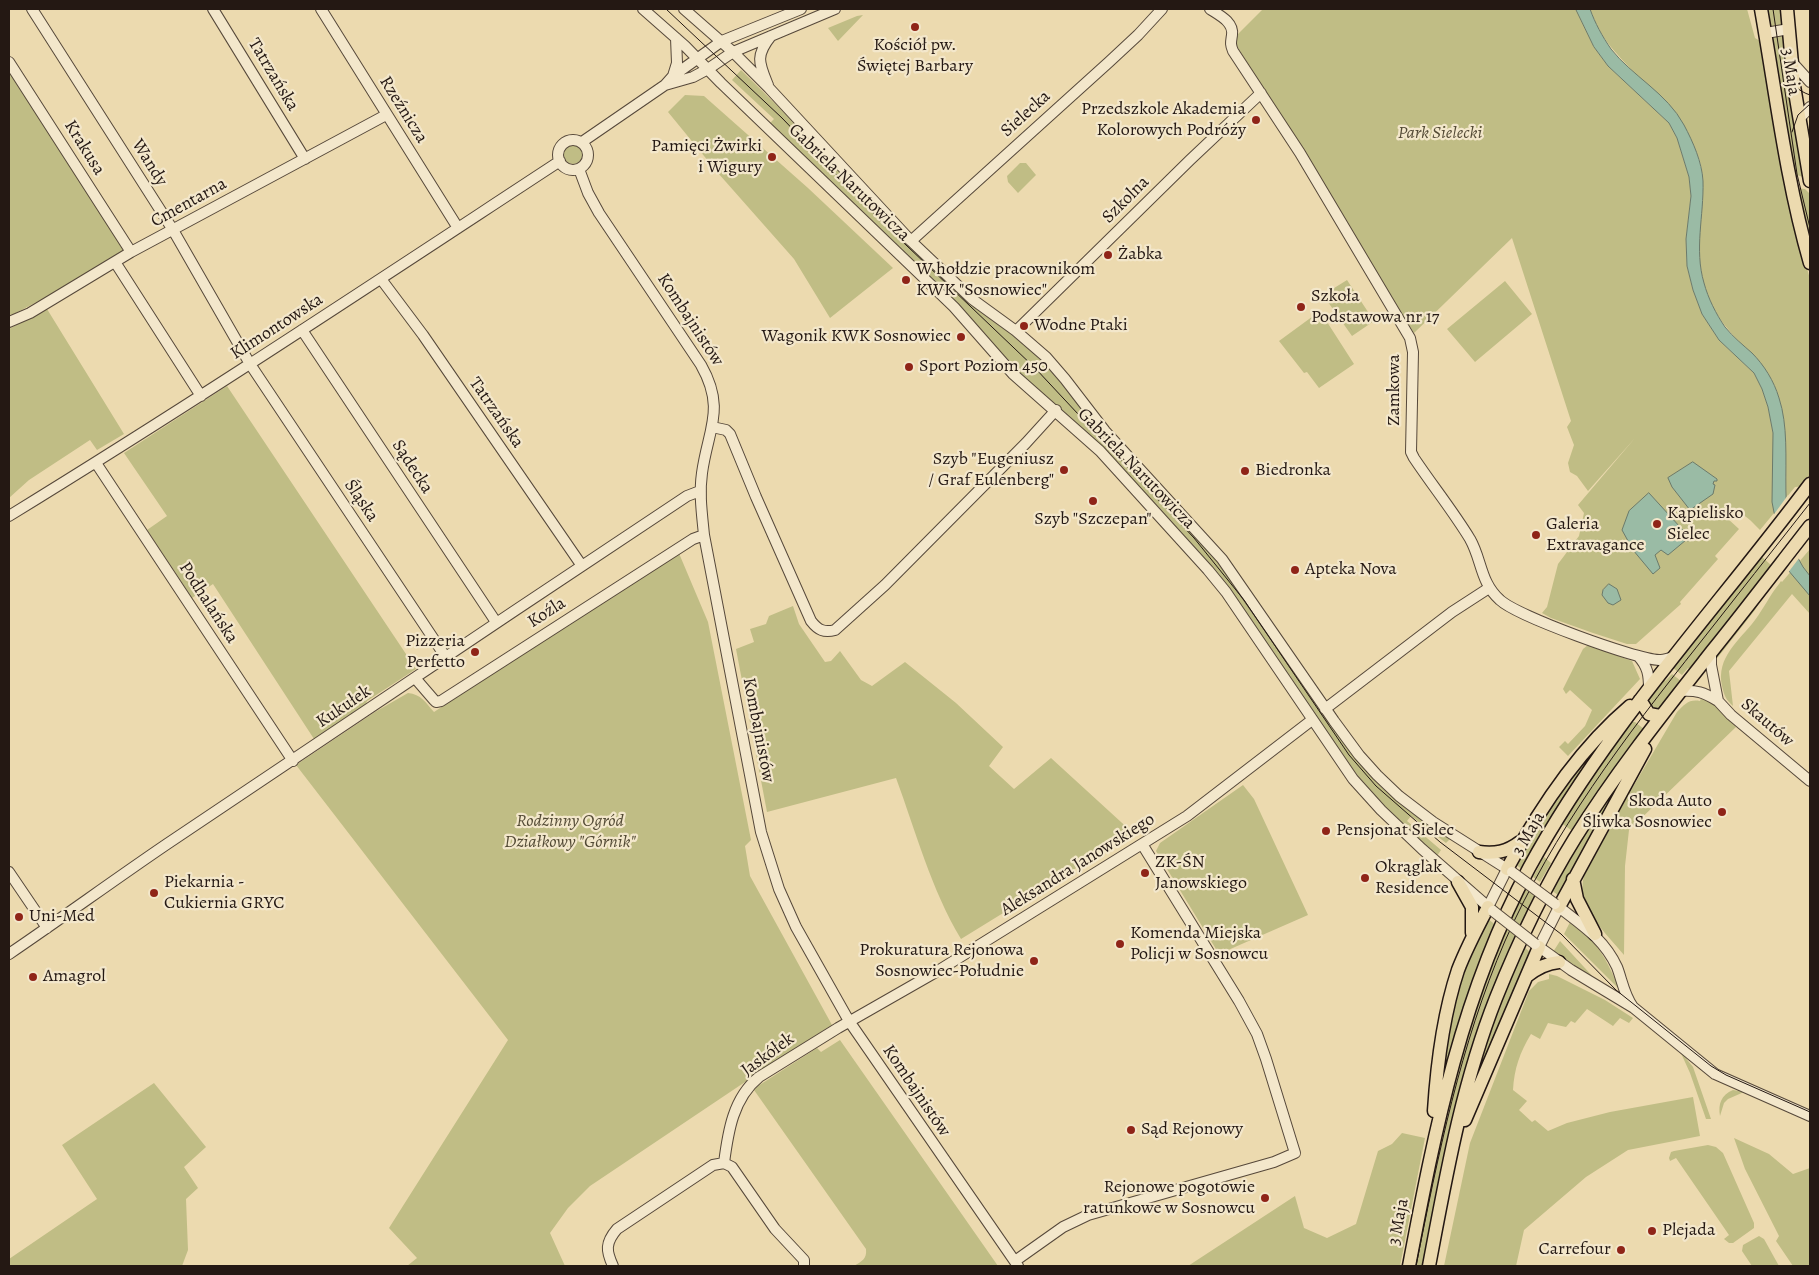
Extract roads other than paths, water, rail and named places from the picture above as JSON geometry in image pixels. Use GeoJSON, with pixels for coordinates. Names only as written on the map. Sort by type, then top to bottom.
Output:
{"type":"FeatureCollection","features":[{"type":"Feature","properties":{"kind":"main road","name":"3 Maja"},"geometry":{"type":"LineString","coordinates":[[1761,9],[1791,185],[1810,263]]}},
{"type":"Feature","properties":{"kind":"main road","name":"3 Maja"},"geometry":{"type":"LineString","coordinates":[[1787,9],[1799,118],[1810,181]]}},
{"type":"Feature","properties":{"kind":"main road","name":"3 Maja"},"geometry":{"type":"LineString","coordinates":[[1409,1266],[1431,1148],[1447,1082],[1469,1008],[1512,903],[1529,869],[1563,811],[1606,746],[1810,484]]}},
{"type":"Feature","properties":{"kind":"main road"},"geometry":{"type":"LineString","coordinates":[[1429,1266],[1454,1142],[1479,1048],[1493,1007],[1517,949],[1549,884],[1574,839],[1608,788],[1663,713],[1807,530]]}},
{"type":"Feature","properties":{"kind":"main road"},"geometry":{"type":"LineString","coordinates":[[1510,871],[1524,839],[1569,769],[1614,719],[1649,689]]}},
{"type":"Feature","properties":{"kind":"main road"},"geometry":{"type":"LineString","coordinates":[[1640,700],[1646,711],[1654,716],[1663,713]]}},
{"type":"Feature","properties":{"kind":"main road"},"geometry":{"type":"LineString","coordinates":[[1557,905],[1663,713]]}},
{"type":"Feature","properties":{"kind":"main road"},"geometry":{"type":"LineString","coordinates":[[1479,852],[1490,854],[1504,852],[1513,848],[1524,839]]}},
{"type":"Feature","properties":{"kind":"main road"},"geometry":{"type":"LineString","coordinates":[[1573,879],[1577,899],[1595,934]]}},
{"type":"Feature","properties":{"kind":"main road"},"geometry":{"type":"LineString","coordinates":[[1458,882],[1472,907],[1472,939]]}},
{"type":"Feature","properties":{"kind":"main road"},"geometry":{"type":"LineString","coordinates":[[1431,1148],[1436,1085],[1443,1033],[1458,970],[1472,939],[1490,909]]}},
{"type":"Feature","properties":{"kind":"main road"},"geometry":{"type":"LineString","coordinates":[[1454,1142],[1476,1098],[1537,946]]}},
{"type":"Feature","properties":{"kind":"main road"},"geometry":{"type":"LineString","coordinates":[[1525,978],[1534,970],[1559,962]]}},
{"type":"Feature","properties":{"kind":"street","name":"Wandy"},"geometry":{"type":"LineString","coordinates":[[32,9],[173,230],[250,364]]}},
{"type":"Feature","properties":{"kind":"street","name":"Tatrzańska"},"geometry":{"type":"LineString","coordinates":[[213,9],[305,159]]}},
{"type":"Feature","properties":{"kind":"street","name":"Rzeźnicza"},"geometry":{"type":"LineString","coordinates":[[321,9],[458,228]]}},
{"type":"Feature","properties":{"kind":"street","name":"Gabriela Narutowicza"},"geometry":{"type":"LineString","coordinates":[[643,9],[698,58],[954,307],[1013,374],[1056,410],[1100,451],[1208,570],[1237,608],[1353,779],[1381,810],[1458,882],[1490,909],[1559,962],[1634,1008],[1715,1074],[1810,1116]]}},
{"type":"Feature","properties":{"kind":"street","name":"Gabriela Narutowicza"},"geometry":{"type":"LineString","coordinates":[[684,9],[722,41],[769,88],[911,241],[972,299],[1016,331],[1046,357],[1105,431],[1222,559],[1325,709],[1359,755],[1399,796],[1432,822],[1510,871],[1595,934],[1617,967],[1628,1000],[1634,1008]]}},
{"type":"Feature","properties":{"kind":"street"},"geometry":{"type":"LineString","coordinates":[[665,86],[673,76],[722,41],[801,9]]}},
{"type":"Feature","properties":{"kind":"street"},"geometry":{"type":"LineString","coordinates":[[582,142],[665,86],[688,79],[708,69],[733,52],[835,9]]}},
{"type":"Feature","properties":{"kind":"street","name":"Sielecka"},"geometry":{"type":"LineString","coordinates":[[911,241],[1114,58],[1162,9]]}},
{"type":"Feature","properties":{"kind":"street"},"geometry":{"type":"LineString","coordinates":[[1210,9],[1227,21],[1231,27],[1230,43],[1233,51],[1261,93]]}},
{"type":"Feature","properties":{"kind":"street","name":"3 Maja"},"geometry":{"type":"LineString","coordinates":[[1766,33],[1789,29]]}},
{"type":"Feature","properties":{"kind":"street","name":"Gabriela Narutowicza"},"geometry":{"type":"LineString","coordinates":[[769,88],[759,59],[763,47],[773,34]]}},
{"type":"Feature","properties":{"kind":"street"},"geometry":{"type":"LineString","coordinates":[[673,76],[677,63],[676,38]]}},
{"type":"Feature","properties":{"kind":"street"},"geometry":{"type":"LineString","coordinates":[[1792,61],[1810,82]]}},
{"type":"Feature","properties":{"kind":"street","name":"Krakusa"},"geometry":{"type":"LineString","coordinates":[[9,62],[131,252]]}},
{"type":"Feature","properties":{"kind":"street","name":"Szkolna"},"geometry":{"type":"LineString","coordinates":[[1016,331],[1261,93]]}},
{"type":"Feature","properties":{"kind":"street","name":"Zamkowa"},"geometry":{"type":"LineString","coordinates":[[1261,93],[1300,153],[1410,338],[1413,352],[1411,452],[1471,542],[1481,573],[1489,588],[1500,600],[1513,609],[1567,632],[1638,656],[1658,660],[1674,657]]}},
{"type":"Feature","properties":{"kind":"street"},"geometry":{"type":"LineString","coordinates":[[1799,118],[1810,107]]}},
{"type":"Feature","properties":{"kind":"street","name":"Cmentarna"},"geometry":{"type":"LineString","coordinates":[[9,322],[30,313],[131,252],[386,115]]}},
{"type":"Feature","properties":{"kind":"street"},"geometry":{"type":"LineString","coordinates":[[574,140],[582,142],[587,149],[586,164],[579,168],[568,169],[560,161],[560,149],[565,142],[574,140]]}},
{"type":"Feature","properties":{"kind":"street","name":"Klimontowska"},"geometry":{"type":"LineString","coordinates":[[9,516],[201,396],[560,161]]}},
{"type":"Feature","properties":{"kind":"street","name":"Kombajnistów"},"geometry":{"type":"LineString","coordinates":[[579,168],[588,192],[599,213],[707,375],[713,395],[712,427],[700,491],[704,535],[763,840],[779,889],[796,926],[849,1021],[1017,1264]]}},
{"type":"Feature","properties":{"kind":"street"},"geometry":{"type":"LineString","coordinates":[[115,262],[201,396]]}},
{"type":"Feature","properties":{"kind":"street","name":"Tatrzańska"},"geometry":{"type":"LineString","coordinates":[[382,279],[423,335],[582,566]]}},
{"type":"Feature","properties":{"kind":"street","name":"Sądecka"},"geometry":{"type":"LineString","coordinates":[[302,330],[496,622]]}},
{"type":"Feature","properties":{"kind":"street","name":"Śląska"},"geometry":{"type":"LineString","coordinates":[[250,364],[445,656]]}},
{"type":"Feature","properties":{"kind":"street"},"geometry":{"type":"LineString","coordinates":[[712,427],[726,430],[730,434],[811,621],[820,630],[830,631],[835,630],[866,604],[1026,443],[1056,410]]}},
{"type":"Feature","properties":{"kind":"street","name":"Podhalańska"},"geometry":{"type":"LineString","coordinates":[[96,463],[293,761]]}},
{"type":"Feature","properties":{"kind":"street","name":"Kukułek"},"geometry":{"type":"LineString","coordinates":[[9,954],[167,844],[293,761],[445,656],[687,496],[700,491]]}},
{"type":"Feature","properties":{"kind":"street","name":"Koźla"},"geometry":{"type":"LineString","coordinates":[[414,678],[436,702],[441,701],[692,539],[704,535]]}},
{"type":"Feature","properties":{"kind":"street"},"geometry":{"type":"LineString","coordinates":[[1325,709],[1452,612],[1489,588]]}},
{"type":"Feature","properties":{"kind":"street","name":"Skautów"},"geometry":{"type":"LineString","coordinates":[[1712,652],[1712,665],[1718,701],[1731,715],[1810,781]]}},
{"type":"Feature","properties":{"kind":"street"},"geometry":{"type":"LineString","coordinates":[[1638,656],[1648,672],[1649,689]]}},
{"type":"Feature","properties":{"kind":"street"},"geometry":{"type":"LineString","coordinates":[[1680,691],[1693,690],[1701,692],[1718,701]]}},
{"type":"Feature","properties":{"kind":"street","name":"Aleksandra Janowskiego"},"geometry":{"type":"LineString","coordinates":[[849,1021],[936,972],[1187,816],[1312,720]]}},
{"type":"Feature","properties":{"kind":"street"},"geometry":{"type":"LineString","coordinates":[[1017,1264],[1063,1228],[1093,1213],[1274,1162],[1295,1153],[1257,1034],[1239,1001],[1142,844]]}},
{"type":"Feature","properties":{"kind":"street","name":"3 Maja"},"geometry":{"type":"LineString","coordinates":[[1490,909],[1510,871]]}},
{"type":"Feature","properties":{"kind":"street"},"geometry":{"type":"LineString","coordinates":[[9,872],[47,928]]}},
{"type":"Feature","properties":{"kind":"street"},"geometry":{"type":"LineString","coordinates":[[1537,946],[1557,905]]}},
{"type":"Feature","properties":{"kind":"street","name":"Jaskółek"},"geometry":{"type":"LineString","coordinates":[[724,1163],[729,1130],[734,1113],[741,1098],[751,1084],[759,1077],[849,1021]]}},
{"type":"Feature","properties":{"kind":"street"},"geometry":{"type":"LineString","coordinates":[[613,1266],[607,1254],[611,1237],[617,1230],[713,1165],[724,1163],[732,1167],[775,1228],[804,1260],[804,1266]]}},
{"type":"Feature","properties":{"kind":"tram line"},"geometry":{"type":"LineString","coordinates":[[666,9],[782,118],[885,225],[1035,368],[1194,538],[1244,600],[1349,755],[1376,786],[1440,842],[1561,934],[1616,990],[1711,1066],[1726,1075],[1810,1112]]}},
{"type":"Feature","properties":{"kind":"tram line"},"geometry":{"type":"LineString","coordinates":[[1773,9],[1797,174],[1810,228]]}},
{"type":"Feature","properties":{"kind":"tram line"},"geometry":{"type":"LineString","coordinates":[[1785,70],[1795,86],[1810,95]]}},
{"type":"Feature","properties":{"kind":"tram line"},"geometry":{"type":"LineString","coordinates":[[1792,132],[1798,115],[1810,104]]}},
{"type":"Feature","properties":{"kind":"tram line"},"geometry":{"type":"LineString","coordinates":[[1416,1266],[1442,1142],[1475,1020],[1505,941],[1524,901],[1545,862],[1592,786],[1644,714],[1810,503]]}},
{"type":"Feature","properties":{"kind":"place","name":"Kościół pw. Świętej Barbary"},"geometry":{"type":"Point","coordinates":[915,27]}},
{"type":"Feature","properties":{"kind":"place","name":"Przedszkole Akademia Kolorowych Podróży"},"geometry":{"type":"Point","coordinates":[1256,120]}},
{"type":"Feature","properties":{"kind":"place","name":"Pamięci Żwirki i Wigury"},"geometry":{"type":"Point","coordinates":[772,157]}},
{"type":"Feature","properties":{"kind":"place","name":"Żabka"},"geometry":{"type":"Point","coordinates":[1108,255]}},
{"type":"Feature","properties":{"kind":"place","name":"W hołdzie pracownikom KWK \"Sosnowiec\""},"geometry":{"type":"Point","coordinates":[906,280]}},
{"type":"Feature","properties":{"kind":"place","name":"Szkoła Podstawowa nr 17"},"geometry":{"type":"Point","coordinates":[1301,307]}},
{"type":"Feature","properties":{"kind":"place","name":"Wodne Ptaki"},"geometry":{"type":"Point","coordinates":[1024,326]}},
{"type":"Feature","properties":{"kind":"place","name":"Wagonik KWK Sosnowiec"},"geometry":{"type":"Point","coordinates":[961,337]}},
{"type":"Feature","properties":{"kind":"place","name":"Sport Poziom 450"},"geometry":{"type":"Point","coordinates":[909,367]}},
{"type":"Feature","properties":{"kind":"place","name":"Szyb \"Eugeniusz / Graf Eulenberg\""},"geometry":{"type":"Point","coordinates":[1064,470]}},
{"type":"Feature","properties":{"kind":"place","name":"Biedronka"},"geometry":{"type":"Point","coordinates":[1245,471]}},
{"type":"Feature","properties":{"kind":"place","name":"Szyb \"Szczepan\""},"geometry":{"type":"Point","coordinates":[1093,501]}},
{"type":"Feature","properties":{"kind":"place","name":"Kąpielisko Sielec"},"geometry":{"type":"Point","coordinates":[1657,524]}},
{"type":"Feature","properties":{"kind":"place","name":"Galeria Extravagance"},"geometry":{"type":"Point","coordinates":[1536,535]}},
{"type":"Feature","properties":{"kind":"place","name":"Apteka Nova"},"geometry":{"type":"Point","coordinates":[1295,570]}},
{"type":"Feature","properties":{"kind":"place","name":"Pizzeria Perfetto"},"geometry":{"type":"Point","coordinates":[475,652]}},
{"type":"Feature","properties":{"kind":"place","name":"Skoda Auto Śliwka Sosnowiec"},"geometry":{"type":"Point","coordinates":[1722,812]}},
{"type":"Feature","properties":{"kind":"place","name":"Pensjonat Sielec"},"geometry":{"type":"Point","coordinates":[1326,831]}},
{"type":"Feature","properties":{"kind":"place","name":"ZK-ŚN Janowskiego"},"geometry":{"type":"Point","coordinates":[1145,873]}},
{"type":"Feature","properties":{"kind":"place","name":"Okrąglak Residence"},"geometry":{"type":"Point","coordinates":[1365,878]}},
{"type":"Feature","properties":{"kind":"place","name":"Piekarnia - Cukiernia GRYC"},"geometry":{"type":"Point","coordinates":[154,893]}},
{"type":"Feature","properties":{"kind":"place","name":"Uni-Med"},"geometry":{"type":"Point","coordinates":[19,917]}},
{"type":"Feature","properties":{"kind":"place","name":"Komenda Miejska Policji w Sosnowcu"},"geometry":{"type":"Point","coordinates":[1120,944]}},
{"type":"Feature","properties":{"kind":"place","name":"Prokuratura Rejonowa Sosnowiec-Południe"},"geometry":{"type":"Point","coordinates":[1034,961]}},
{"type":"Feature","properties":{"kind":"place","name":"Amagrol"},"geometry":{"type":"Point","coordinates":[33,977]}},
{"type":"Feature","properties":{"kind":"place","name":"Sąd Rejonowy"},"geometry":{"type":"Point","coordinates":[1131,1130]}},
{"type":"Feature","properties":{"kind":"place","name":"Rejonowe pogotowie ratunkowe w Sosnowcu"},"geometry":{"type":"Point","coordinates":[1265,1198]}},
{"type":"Feature","properties":{"kind":"place","name":"Plejada"},"geometry":{"type":"Point","coordinates":[1652,1231]}},
{"type":"Feature","properties":{"kind":"place","name":"Carrefour"},"geometry":{"type":"Point","coordinates":[1621,1250]}},
{"type":"Feature","properties":{"kind":"park label","name":"Park Sielecki"},"geometry":{"type":"Point","coordinates":[1440,134]}},
{"type":"Feature","properties":{"kind":"park label","name":"Rodzinny Ogród Działkowy \"Górnik\""},"geometry":{"type":"Point","coordinates":[570,832]}}]}
